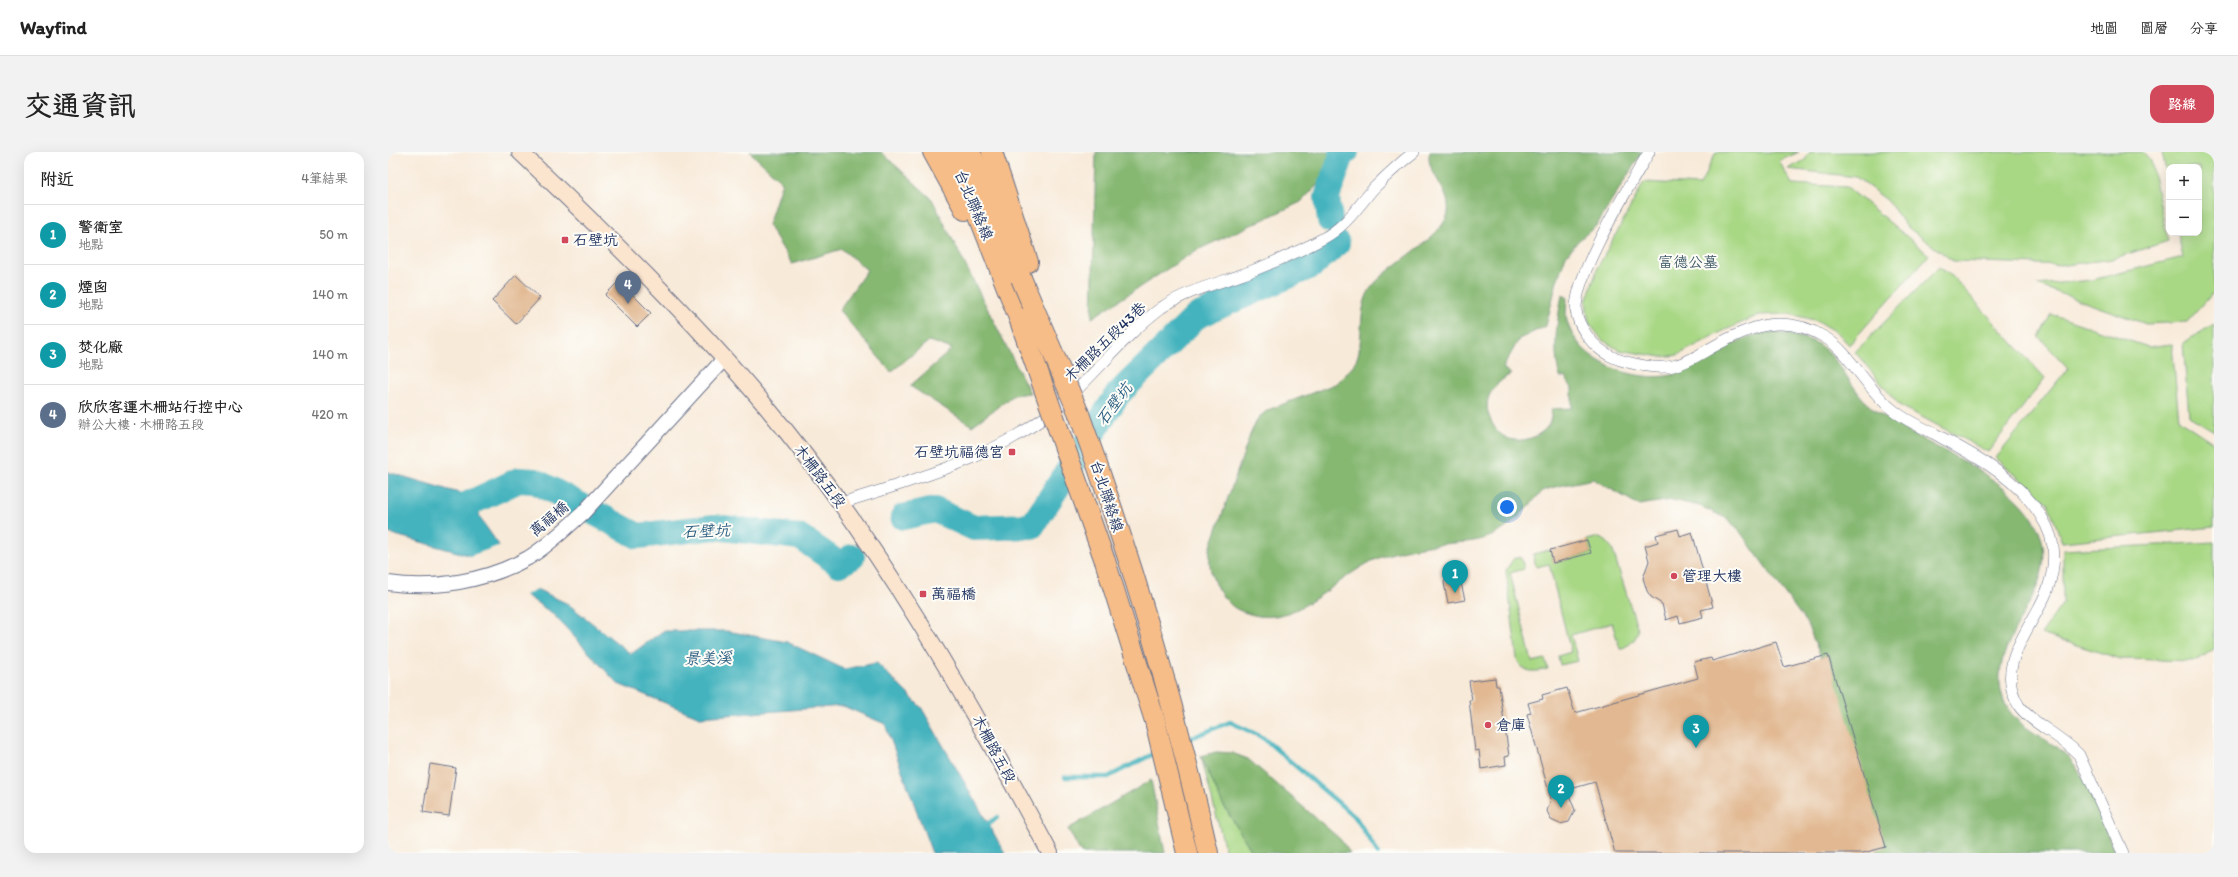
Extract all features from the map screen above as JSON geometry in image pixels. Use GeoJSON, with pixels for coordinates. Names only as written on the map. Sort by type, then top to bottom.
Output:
{"type":"FeatureCollection","features":[{"type":"Feature","properties":{"kind":"highway"},"geometry":{"type":"LineString","coordinates":[[933,152],[1020,279]]}},
{"type":"Feature","properties":{"kind":"highway","name":"台北聯絡線"},"geometry":{"type":"LineString","coordinates":[[950,152],[1020,279],[1019,318],[1104,561],[1155,721],[1185,844]]}},
{"type":"Feature","properties":{"kind":"highway","name":"台北聯絡線"},"geometry":{"type":"LineString","coordinates":[[970,152],[982,175],[1020,279],[1079,414],[1103,482],[1154,643],[1198,807],[1208,853]]}},
{"type":"Feature","properties":{"kind":"highway"},"geometry":{"type":"LineString","coordinates":[[992,152],[1020,279]]}},
{"type":"Feature","properties":{"kind":"main road","name":"木柵路五段"},"geometry":{"type":"LineString","coordinates":[[520,152],[610,238],[724,359],[764,404],[841,503],[922,624],[971,706],[1050,853]]}},
{"type":"Feature","properties":{"kind":"street","name":"木柵路五段43巷"},"geometry":{"type":"LineString","coordinates":[[841,503],[940,471],[1003,444],[1028,429],[1067,400],[1133,332],[1162,308],[1191,292],[1268,265],[1324,238],[1344,224],[1383,179],[1414,152]]}},
{"type":"Feature","properties":{"kind":"street"},"geometry":{"type":"LineString","coordinates":[[1649,152],[1604,233],[1584,277],[1576,309],[1578,319],[1586,334],[1601,351],[1626,362],[1645,366],[1664,367],[1683,363],[1735,335],[1758,326],[1786,324],[1816,333],[1834,344],[1892,410],[1999,471],[2013,483],[2030,501],[2048,528],[2054,557],[2048,590],[2016,651],[2012,679],[2015,696],[2023,710],[2067,743],[2079,754],[2123,853]]}},
{"type":"Feature","properties":{"kind":"street","name":"萬福橋"},"geometry":{"type":"LineString","coordinates":[[388,583],[426,585],[465,581],[487,575],[528,558],[556,537],[583,513],[724,359]]}},
{"type":"Feature","properties":{"kind":"green space"},"geometry":{"type":"Polygon","coordinates":[[[750,152],[881,152],[932,199],[1030,393],[1014,395],[972,426],[910,386],[952,349],[929,341],[891,372],[839,310],[867,270],[842,249],[792,264],[768,225],[782,182],[750,152]]]}},
{"type":"Feature","properties":{"kind":"green space"},"geometry":{"type":"Polygon","coordinates":[[[1096,152],[1349,152],[1301,202],[1195,251],[1092,318],[1096,152]]]}},
{"type":"Feature","properties":{"kind":"green space"},"geometry":{"type":"Polygon","coordinates":[[[1430,152],[1642,152],[1597,225],[1578,241],[1566,256],[1557,281],[1546,326],[1519,339],[1503,368],[1511,374],[1498,383],[1490,394],[1487,406],[1488,413],[1495,428],[1505,437],[1523,440],[1536,436],[1549,424],[1552,409],[1572,408],[1572,388],[1565,377],[1560,377],[1556,357],[1556,336],[1562,295],[1567,297],[1567,321],[1573,335],[1583,348],[1595,358],[1609,366],[1641,376],[1657,377],[1675,374],[1734,343],[1762,333],[1780,333],[1815,342],[1836,361],[1859,394],[1872,408],[1896,425],[1958,458],[1989,477],[2016,498],[2035,522],[2044,551],[2038,584],[2004,654],[2000,683],[2003,698],[2008,709],[2016,719],[2025,727],[2056,747],[2074,764],[2087,784],[2115,853],[1877,853],[1828,655],[1821,657],[1807,624],[1741,533],[1728,519],[1700,506],[1672,500],[1639,505],[1593,479],[1567,484],[1543,491],[1503,530],[1491,536],[1473,541],[1411,549],[1386,555],[1364,566],[1317,598],[1285,614],[1268,617],[1250,614],[1237,609],[1230,604],[1218,589],[1212,577],[1210,549],[1250,435],[1258,418],[1268,410],[1335,384],[1356,361],[1359,351],[1363,307],[1369,291],[1382,276],[1427,241],[1444,222],[1448,213],[1446,196],[1430,165],[1430,152]]]}},
{"type":"Feature","properties":{"kind":"green space","name":"富德公墓"},"geometry":{"type":"Polygon","coordinates":[[[1716,152],[1799,152],[1779,161],[1792,184],[1847,187],[1929,255],[1849,345],[1838,333],[1818,321],[1789,314],[1759,315],[1721,332],[1678,355],[1662,357],[1619,350],[1602,340],[1589,323],[1586,302],[1598,267],[1644,182],[1700,185],[1716,152]]]}},
{"type":"Feature","properties":{"kind":"green space"},"geometry":{"type":"Polygon","coordinates":[[[1810,152],[2143,152],[2151,161],[2168,241],[2112,259],[2066,265],[1953,261],[1906,226],[1888,201],[1856,177],[1788,169],[1805,160],[1810,152]]]}},
{"type":"Feature","properties":{"kind":"green space"},"geometry":{"type":"Polygon","coordinates":[[[2162,152],[2214,152],[2214,292],[2187,322],[2146,324],[2037,285],[2092,280],[2183,257],[2179,236],[2202,236],[2202,164],[2166,164],[2166,173],[2162,152]]]}},
{"type":"Feature","properties":{"kind":"green space"},"geometry":{"type":"Polygon","coordinates":[[[1939,267],[1953,277],[2045,378],[1988,452],[1899,405],[1855,352],[1939,267]]]}},
{"type":"Feature","properties":{"kind":"green space"},"geometry":{"type":"Polygon","coordinates":[[[2051,314],[2148,347],[2172,344],[2179,420],[2214,443],[2214,527],[2062,542],[2048,503],[1996,458],[2068,368],[2039,337],[2051,314]]]}},
{"type":"Feature","properties":{"kind":"green space"},"geometry":{"type":"Polygon","coordinates":[[[2214,324],[2214,431],[2189,416],[2183,343],[2214,324]]]}},
{"type":"Feature","properties":{"kind":"green space"},"geometry":{"type":"Polygon","coordinates":[[[1599,537],[1603,538],[1612,548],[1638,630],[1637,634],[1632,642],[1620,649],[1612,623],[1571,635],[1578,661],[1560,665],[1558,656],[1571,652],[1549,564],[1536,567],[1533,554],[1550,550],[1553,563],[1591,553],[1587,540],[1599,537]]]}},
{"type":"Feature","properties":{"kind":"green space"},"geometry":{"type":"Polygon","coordinates":[[[2214,542],[2214,649],[2196,661],[2121,659],[2041,634],[2063,603],[2063,550],[2214,542]]]}},
{"type":"Feature","properties":{"kind":"green space"},"geometry":{"type":"Polygon","coordinates":[[[1521,557],[1524,569],[1510,573],[1532,662],[1545,659],[1548,669],[1539,671],[1526,670],[1517,659],[1506,570],[1514,558],[1521,557]]]}},
{"type":"Feature","properties":{"kind":"green space"},"geometry":{"type":"Polygon","coordinates":[[[1216,752],[1232,753],[1248,759],[1340,839],[1350,853],[1253,853],[1222,803],[1201,756],[1216,752]]]}},
{"type":"Feature","properties":{"kind":"green space"},"geometry":{"type":"Polygon","coordinates":[[[1201,756],[1222,803],[1253,853],[1226,853],[1201,756]]]}},
{"type":"Feature","properties":{"kind":"green space"},"geometry":{"type":"Polygon","coordinates":[[[1151,780],[1165,853],[1081,853],[1068,829],[1151,780]]]}},
{"type":"Feature","properties":{"kind":"water","name":"景美溪"},"geometry":{"type":"Polygon","coordinates":[[[388,472],[476,498],[480,518],[526,584],[568,604],[631,654],[663,631],[727,631],[787,642],[844,669],[877,663],[921,707],[1005,853],[932,853],[885,724],[843,706],[700,717],[618,684],[553,614],[468,555],[388,533],[388,472]]]}},
{"type":"Feature","properties":{"kind":"pier"},"geometry":{"type":"Polygon","coordinates":[[[501,545],[527,582],[539,588],[523,596],[467,557],[501,545]]]}},
{"type":"Feature","properties":{"kind":"building"},"geometry":{"type":"Polygon","coordinates":[[[516,275],[540,298],[516,324],[492,301],[516,275]]]}},
{"type":"Feature","properties":{"kind":"building"},"geometry":{"type":"Polygon","coordinates":[[[619,281],[651,313],[637,327],[605,295],[619,281]]]}},
{"type":"Feature","properties":{"kind":"building","name":"管理大樓"},"geometry":{"type":"Polygon","coordinates":[[[1678,529],[1680,536],[1692,532],[1713,607],[1701,610],[1703,617],[1680,623],[1678,616],[1666,620],[1662,604],[1651,597],[1647,591],[1643,578],[1649,561],[1645,546],[1658,542],[1656,535],[1678,529]]]}},
{"type":"Feature","properties":{"kind":"building"},"geometry":{"type":"Polygon","coordinates":[[[1587,540],[1591,553],[1553,563],[1550,550],[1587,540]]]}},
{"type":"Feature","properties":{"kind":"building"},"geometry":{"type":"Polygon","coordinates":[[[1453,575],[1460,579],[1465,600],[1448,603],[1444,583],[1446,578],[1453,575]]]}},
{"type":"Feature","properties":{"kind":"building"},"geometry":{"type":"Polygon","coordinates":[[[1776,642],[1784,667],[1828,655],[1886,847],[1863,853],[1615,853],[1595,782],[1567,790],[1575,810],[1569,822],[1560,824],[1551,820],[1547,811],[1551,799],[1527,714],[1531,713],[1528,703],[1543,699],[1542,695],[1567,688],[1575,713],[1698,678],[1694,662],[1711,658],[1712,661],[1776,642]]]}},
{"type":"Feature","properties":{"kind":"building","name":"倉庫"},"geometry":{"type":"Polygon","coordinates":[[[1495,678],[1496,686],[1499,686],[1509,756],[1505,757],[1506,765],[1481,769],[1479,750],[1475,751],[1469,700],[1472,700],[1469,681],[1495,678]]]}},
{"type":"Feature","properties":{"kind":"building"},"geometry":{"type":"Polygon","coordinates":[[[430,764],[456,768],[449,816],[423,812],[430,764]]]}},
{"type":"Feature","properties":{"kind":"waterway","name":"石壁坑"},"geometry":{"type":"LineString","coordinates":[[1330,220],[1327,197],[1342,155],[1346,152]]}},
{"type":"Feature","properties":{"kind":"waterway","name":"石壁坑"},"geometry":{"type":"LineString","coordinates":[[903,517],[935,510],[974,528],[1032,526],[1118,394],[1197,316],[1313,265],[1337,243]]}},
{"type":"Feature","properties":{"kind":"waterway","name":"石壁坑"},"geometry":{"type":"LineString","coordinates":[[451,512],[519,480],[535,481],[638,536],[714,527],[800,537],[839,564],[852,557]]}},
{"type":"Feature","properties":{"kind":"waterway"},"geometry":{"type":"LineString","coordinates":[[1186,740],[1230,722],[1262,737],[1356,818],[1378,853]]}},
{"type":"Feature","properties":{"kind":"waterway"},"geometry":{"type":"LineString","coordinates":[[1065,777],[1108,777],[1157,752]]}},
{"type":"Feature","properties":{"kind":"waterway"},"geometry":{"type":"LineString","coordinates":[[984,826],[998,817]]}},
{"type":"Feature","properties":{"kind":"place","name":"石壁坑"},"geometry":{"type":"Point","coordinates":[565,240]}},
{"type":"Feature","properties":{"kind":"place","name":"欣欣客運木柵站行控中心"},"geometry":{"type":"Point","coordinates":[628,304]}},
{"type":"Feature","properties":{"kind":"place","name":"石壁坑福德宮"},"geometry":{"type":"Point","coordinates":[1012,452]}},
{"type":"Feature","properties":{"kind":"place","name":"管理大樓"},"geometry":{"type":"Point","coordinates":[1674,576]}},
{"type":"Feature","properties":{"kind":"place","name":"警衛室"},"geometry":{"type":"Point","coordinates":[1455,593]}},
{"type":"Feature","properties":{"kind":"place","name":"萬福橋"},"geometry":{"type":"Point","coordinates":[923,594]}},
{"type":"Feature","properties":{"kind":"place","name":"倉庫"},"geometry":{"type":"Point","coordinates":[1488,725]}},
{"type":"Feature","properties":{"kind":"place","name":"焚化廠"},"geometry":{"type":"Point","coordinates":[1696,748]}},
{"type":"Feature","properties":{"kind":"place","name":"煙囪"},"geometry":{"type":"Point","coordinates":[1561,808]}}]}
